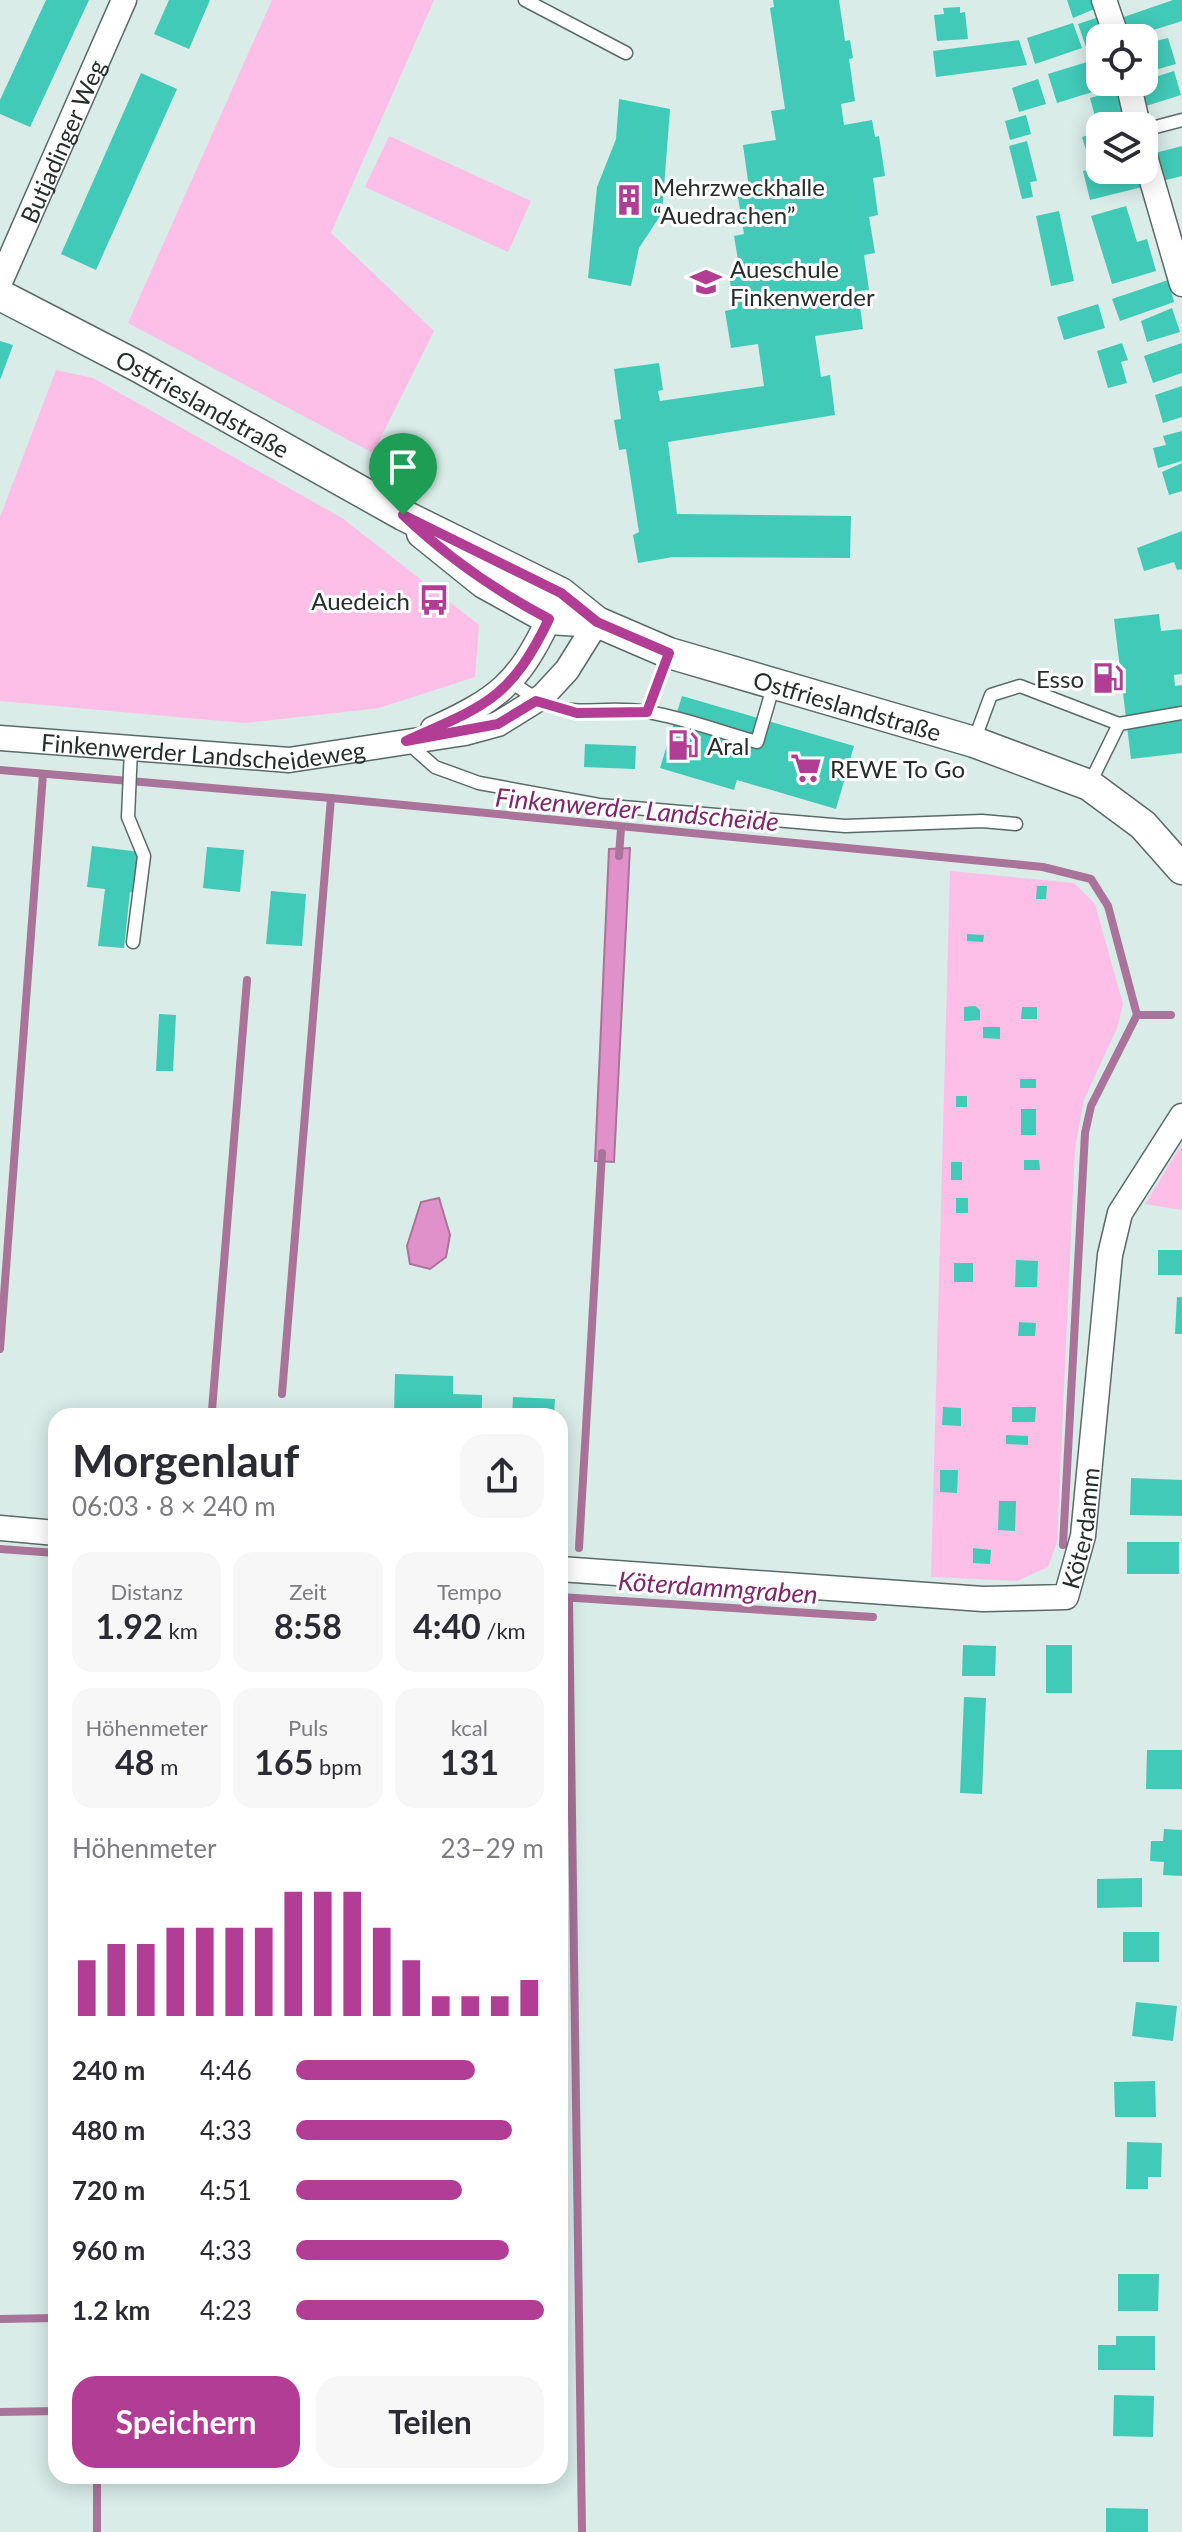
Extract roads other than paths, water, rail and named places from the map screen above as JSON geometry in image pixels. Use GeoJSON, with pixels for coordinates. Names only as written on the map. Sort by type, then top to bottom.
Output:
{"type":"FeatureCollection","features":[{"type":"Feature","properties":{"kind":"street","name":"Butjadinger Weg"},"geometry":{"type":"LineString","coordinates":[[0,282],[124,0]]}},
{"type":"Feature","properties":{"kind":"street"},"geometry":{"type":"LineString","coordinates":[[1104,0],[1112,24]]}},
{"type":"Feature","properties":{"kind":"street"},"geometry":{"type":"LineString","coordinates":[[1151,184],[1182,284]]}},
{"type":"Feature","properties":{"kind":"street","name":"Ostfrieslandstraße"},"geometry":{"type":"LineString","coordinates":[[0,295],[139,367],[403,515],[561,593],[597,622],[669,653],[974,742],[1089,785],[1179,855]]}},
{"type":"Feature","properties":{"kind":"street","name":"Ostfrieslandstraße"},"geometry":{"type":"LineString","coordinates":[[403,515],[447,556],[484,583],[549,619],[597,622]]}},
{"type":"Feature","properties":{"kind":"street","name":"Finkenwerder Landscheideweg"},"geometry":{"type":"LineString","coordinates":[[406,741],[469,713],[512,682],[532,655],[549,619]]}},
{"type":"Feature","properties":{"kind":"street","name":"Finkenwerder Landscheideweg"},"geometry":{"type":"LineString","coordinates":[[0,738],[131,760],[289,760],[498,724],[536,701],[567,670],[597,622]]}},
{"type":"Feature","properties":{"kind":"street","name":"Köterdamm"},"geometry":{"type":"LineString","coordinates":[[568,1570],[983,1599],[1066,1597],[1083,1536],[1110,1255],[1120,1213],[1182,1116]]}},
{"type":"Feature","properties":{"kind":"street"},"geometry":{"type":"LineString","coordinates":[[0,1528],[48,1532]]}},
{"type":"Feature","properties":{"kind":"lane"},"geometry":{"type":"LineString","coordinates":[[525,0],[626,53]]}},
{"type":"Feature","properties":{"kind":"lane"},"geometry":{"type":"LineString","coordinates":[[1158,126],[1182,120]]}},
{"type":"Feature","properties":{"kind":"lane"},"geometry":{"type":"LineString","coordinates":[[647,712],[669,653]]}},
{"type":"Feature","properties":{"kind":"lane"},"geometry":{"type":"LineString","coordinates":[[512,682],[536,701],[577,713],[647,712],[757,742],[774,684]]}},
{"type":"Feature","properties":{"kind":"lane"},"geometry":{"type":"LineString","coordinates":[[974,742],[991,695],[1020,686],[1119,724],[1182,713]]}},
{"type":"Feature","properties":{"kind":"lane"},"geometry":{"type":"LineString","coordinates":[[1089,785],[1119,724]]}},
{"type":"Feature","properties":{"kind":"lane"},"geometry":{"type":"LineString","coordinates":[[406,741],[435,767],[479,783],[599,805],[845,826],[982,821],[1016,824]]}},
{"type":"Feature","properties":{"kind":"lane"},"geometry":{"type":"LineString","coordinates":[[131,760],[128,817],[144,856],[133,942]]}},
{"type":"Feature","properties":{"kind":"waterway","name":"Finkenwerder Landscheide"},"geometry":{"type":"LineString","coordinates":[[0,770],[331,798],[1043,867],[1091,879],[1108,906],[1137,1015],[1171,1015]]}},
{"type":"Feature","properties":{"kind":"waterway"},"geometry":{"type":"LineString","coordinates":[[0,1349],[43,774]]}},
{"type":"Feature","properties":{"kind":"waterway"},"geometry":{"type":"LineString","coordinates":[[282,1394],[331,798]]}},
{"type":"Feature","properties":{"kind":"waterway"},"geometry":{"type":"LineString","coordinates":[[619,856],[621,828]]}},
{"type":"Feature","properties":{"kind":"waterway"},"geometry":{"type":"LineString","coordinates":[[212,1408],[247,980]]}},
{"type":"Feature","properties":{"kind":"waterway"},"geometry":{"type":"LineString","coordinates":[[1063,1545],[1085,1133],[1091,1106],[1137,1015]]}},
{"type":"Feature","properties":{"kind":"waterway"},"geometry":{"type":"LineString","coordinates":[[579,1548],[602,1153]]}},
{"type":"Feature","properties":{"kind":"waterway","name":"Köterdammgraben"},"geometry":{"type":"LineString","coordinates":[[0,1549],[48,1552]]}},
{"type":"Feature","properties":{"kind":"waterway","name":"Köterdammgraben"},"geometry":{"type":"LineString","coordinates":[[568,1598],[873,1617]]}},
{"type":"Feature","properties":{"kind":"waterway"},"geometry":{"type":"LineString","coordinates":[[569,1598],[582,2532]]}},
{"type":"Feature","properties":{"kind":"waterway"},"geometry":{"type":"LineString","coordinates":[[0,2319],[48,2318]]}},
{"type":"Feature","properties":{"kind":"waterway"},"geometry":{"type":"LineString","coordinates":[[0,2412],[48,2411]]}},
{"type":"Feature","properties":{"kind":"waterway"},"geometry":{"type":"LineString","coordinates":[[97,2484],[97,2532]]}},
{"type":"Feature","properties":{"kind":"place","name":"Mehrzweckhalle “Auedrachen”"},"geometry":{"type":"Point","coordinates":[629,200]}},
{"type":"Feature","properties":{"kind":"place","name":"Aueschule Finkenwerder"},"geometry":{"type":"Point","coordinates":[706,282]}},
{"type":"Feature","properties":{"kind":"place","name":"Auedeich"},"geometry":{"type":"Point","coordinates":[434,600]}},
{"type":"Feature","properties":{"kind":"place","name":"Esso"},"geometry":{"type":"Point","coordinates":[1108,678]}},
{"type":"Feature","properties":{"kind":"place","name":"Aral"},"geometry":{"type":"Point","coordinates":[683,745]}},
{"type":"Feature","properties":{"kind":"place","name":"REWE To Go"},"geometry":{"type":"Point","coordinates":[806,768]}}]}
